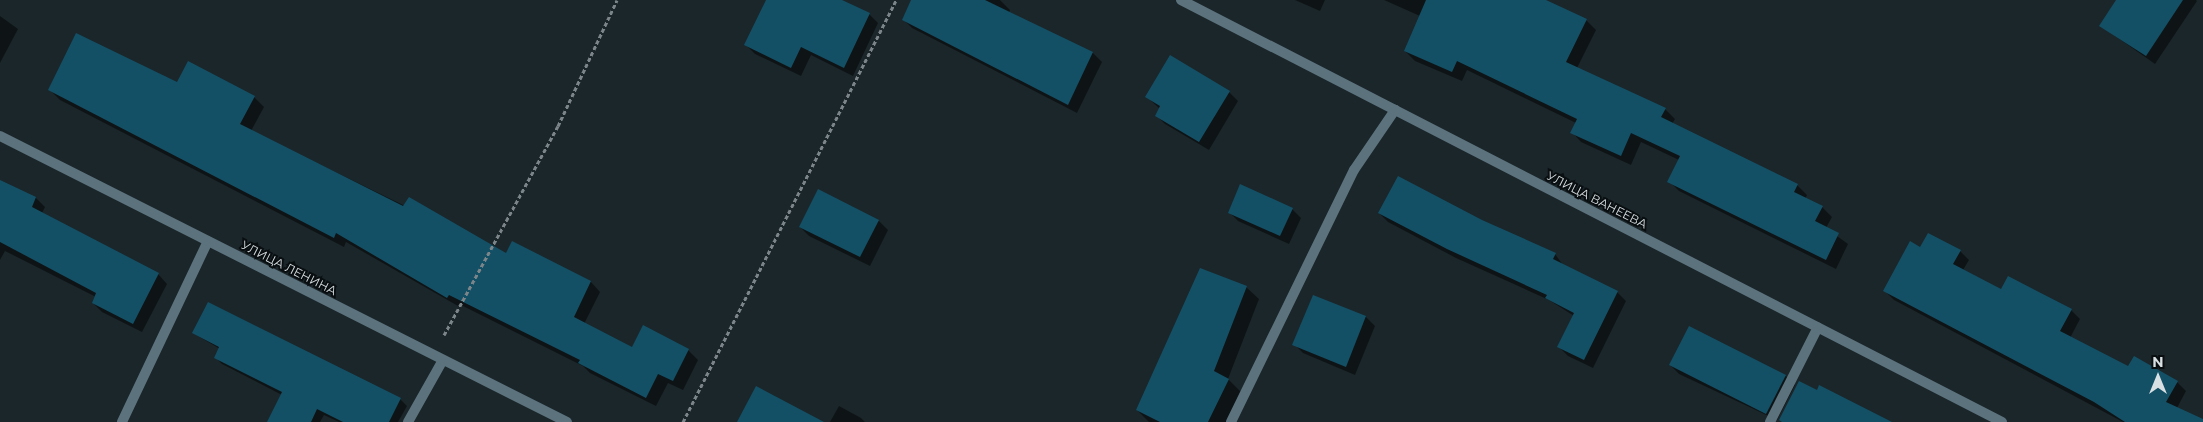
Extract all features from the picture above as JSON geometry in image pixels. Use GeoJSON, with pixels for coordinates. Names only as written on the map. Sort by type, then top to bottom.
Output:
{"type":"FeatureCollection","features":[{"type":"Feature","properties":{"kind":"street","name":"УЛИЦА ВАНЕЕВА"},"geometry":{"type":"LineString","coordinates":[[1181,0],[2002,422]]}},
{"type":"Feature","properties":{"kind":"street"},"geometry":{"type":"LineString","coordinates":[[1230,422],[1354,170],[1395,110]]}},
{"type":"Feature","properties":{"kind":"street","name":"УЛИЦА ЛЕНИНА"},"geometry":{"type":"LineString","coordinates":[[0,136],[567,422]]}},
{"type":"Feature","properties":{"kind":"street"},"geometry":{"type":"LineString","coordinates":[[122,422],[208,241]]}},
{"type":"Feature","properties":{"kind":"street"},"geometry":{"type":"LineString","coordinates":[[1770,422],[1818,327]]}},
{"type":"Feature","properties":{"kind":"street"},"geometry":{"type":"LineString","coordinates":[[408,422],[443,360]]}},
{"type":"Feature","properties":{"kind":"path"},"geometry":{"type":"LineString","coordinates":[[433,354],[558,126],[617,0]]}},
{"type":"Feature","properties":{"kind":"path"},"geometry":{"type":"LineString","coordinates":[[683,422],[896,0]]}},
{"type":"Feature","properties":{"kind":"building"},"geometry":{"type":"Polygon","coordinates":[[[766,0],[842,0],[870,13],[844,68],[801,47],[791,68],[744,45],[766,0]]]}},
{"type":"Feature","properties":{"kind":"building"},"geometry":{"type":"Polygon","coordinates":[[[911,0],[985,0],[1093,52],[1068,105],[902,20],[911,0]]]}},
{"type":"Feature","properties":{"kind":"building"},"geometry":{"type":"Polygon","coordinates":[[[1426,0],[1546,0],[1587,19],[1566,62],[1666,108],[1661,117],[1798,184],[1794,192],[1823,206],[1815,221],[1839,233],[1826,260],[1667,182],[1680,156],[1631,133],[1621,156],[1570,133],[1577,119],[1457,61],[1452,72],[1404,51],[1426,0]]]}},
{"type":"Feature","properties":{"kind":"building"},"geometry":{"type":"Polygon","coordinates":[[[2116,0],[2183,0],[2146,56],[2099,26],[2116,0]]]}},
{"type":"Feature","properties":{"kind":"building"},"geometry":{"type":"Polygon","coordinates":[[[76,33],[177,82],[188,61],[255,96],[240,124],[403,206],[409,197],[506,253],[512,241],[591,281],[574,317],[632,347],[643,325],[689,349],[673,381],[658,374],[646,398],[578,363],[580,360],[449,295],[447,298],[336,233],[334,238],[48,90],[76,33]]]}},
{"type":"Feature","properties":{"kind":"building"},"geometry":{"type":"Polygon","coordinates":[[[1170,55],[1230,91],[1199,142],[1155,116],[1160,106],[1145,97],[1170,55]]]}},
{"type":"Feature","properties":{"kind":"building"},"geometry":{"type":"Polygon","coordinates":[[[1398,176],[1482,220],[1556,253],[1553,259],[1618,291],[1584,360],[1557,347],[1574,313],[1545,298],[1547,295],[1447,249],[1378,213],[1398,176]]]}},
{"type":"Feature","properties":{"kind":"building"},"geometry":{"type":"Polygon","coordinates":[[[0,180],[36,197],[32,207],[159,273],[133,324],[92,303],[96,293],[0,242],[0,180]]]}},
{"type":"Feature","properties":{"kind":"building"},"geometry":{"type":"Polygon","coordinates":[[[1240,184],[1293,208],[1280,236],[1228,213],[1240,184]]]}},
{"type":"Feature","properties":{"kind":"building"},"geometry":{"type":"Polygon","coordinates":[[[818,189],[879,220],[860,257],[799,227],[818,189]]]}},
{"type":"Feature","properties":{"kind":"building"},"geometry":{"type":"Polygon","coordinates":[[[1928,233],[1961,250],[1953,264],[2001,289],[2008,276],[2072,309],[2060,331],[2128,366],[2134,356],[2178,381],[2166,402],[2203,419],[2203,422],[2125,422],[2094,402],[1883,291],[1910,241],[1920,247],[1928,233]]]}},
{"type":"Feature","properties":{"kind":"building"},"geometry":{"type":"Polygon","coordinates":[[[1200,268],[1247,286],[1214,371],[1229,379],[1208,422],[1160,422],[1136,410],[1200,268]]]}},
{"type":"Feature","properties":{"kind":"building"},"geometry":{"type":"Polygon","coordinates":[[[1313,295],[1366,316],[1346,367],[1292,345],[1313,295]]]}},
{"type":"Feature","properties":{"kind":"building"},"geometry":{"type":"Polygon","coordinates":[[[208,302],[401,398],[389,422],[343,422],[317,409],[311,422],[267,422],[282,392],[214,358],[219,347],[192,333],[208,302]]]}},
{"type":"Feature","properties":{"kind":"building"},"geometry":{"type":"Polygon","coordinates":[[[1689,326],[1786,375],[1766,414],[1669,365],[1689,326]]]}},
{"type":"Feature","properties":{"kind":"building"},"geometry":{"type":"Polygon","coordinates":[[[1799,381],[1817,390],[1819,385],[1892,422],[1782,422],[1779,420],[1799,381]]]}},
{"type":"Feature","properties":{"kind":"building"},"geometry":{"type":"Polygon","coordinates":[[[756,386],[824,422],[737,422],[756,386]]]}}]}
